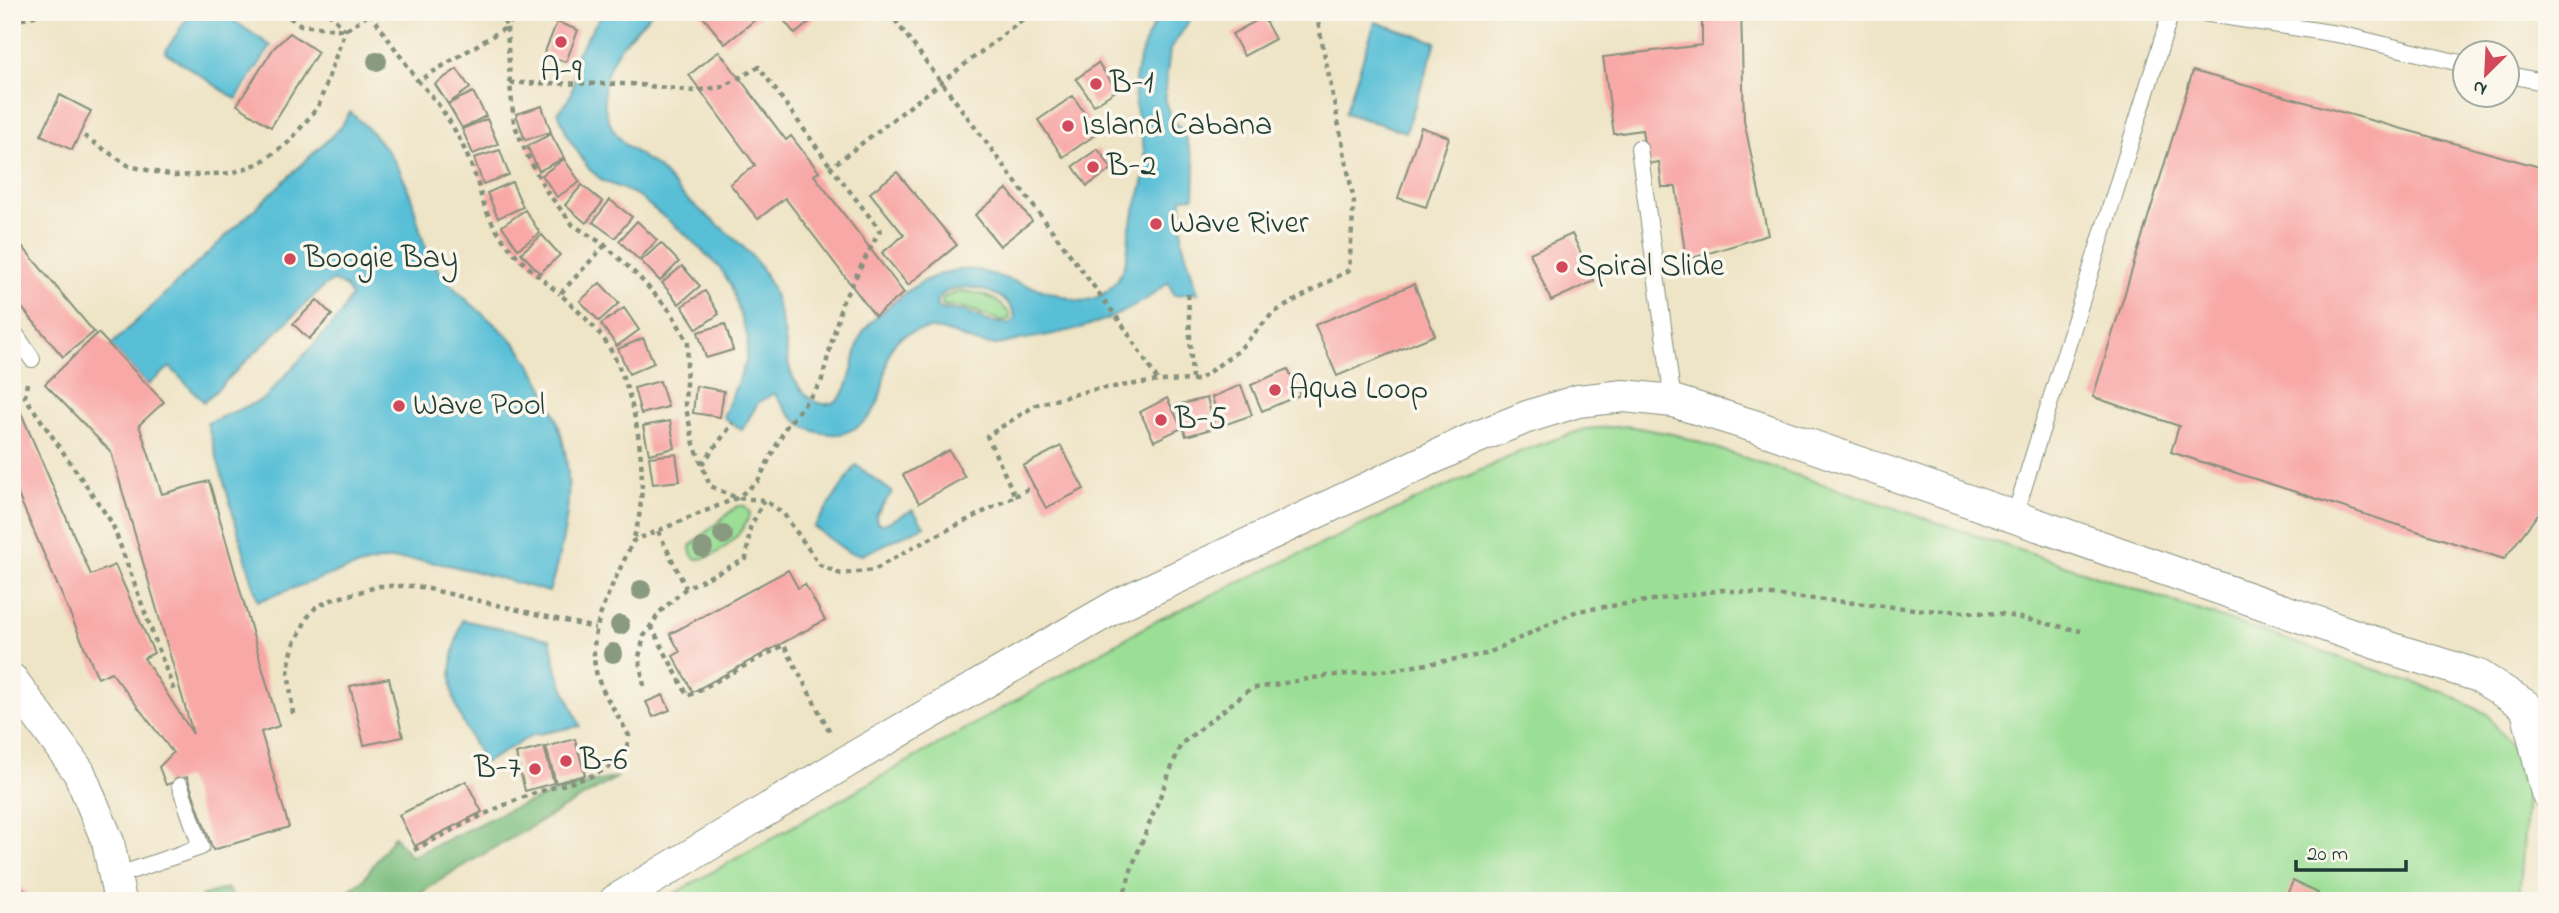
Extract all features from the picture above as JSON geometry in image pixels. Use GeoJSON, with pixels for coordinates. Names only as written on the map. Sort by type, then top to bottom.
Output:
{"type":"FeatureCollection","features":[{"type":"Feature","properties":{"kind":"street"},"geometry":{"type":"LineString","coordinates":[[615,901],[846,762],[1118,605],[1473,439],[1527,417],[1578,401],[1624,396],[1673,401],[1758,427],[2014,518],[2479,676],[2536,710],[2547,793]]}},
{"type":"Feature","properties":{"kind":"street"},"geometry":{"type":"LineString","coordinates":[[12,680],[79,772],[108,842],[118,888]]}},
{"type":"Feature","properties":{"kind":"lane"},"geometry":{"type":"LineString","coordinates":[[2014,518],[2171,12]]}},
{"type":"Feature","properties":{"kind":"lane"},"geometry":{"type":"LineString","coordinates":[[2197,12],[2343,35],[2450,60]]}},
{"type":"Feature","properties":{"kind":"lane"},"geometry":{"type":"LineString","coordinates":[[2520,77],[2547,83]]}},
{"type":"Feature","properties":{"kind":"lane"},"geometry":{"type":"LineString","coordinates":[[1639,148],[1673,401]]}},
{"type":"Feature","properties":{"kind":"lane"},"geometry":{"type":"LineString","coordinates":[[12,329],[32,359]]}},
{"type":"Feature","properties":{"kind":"lane"},"geometry":{"type":"LineString","coordinates":[[118,888],[201,848],[180,786]]}},
{"type":"Feature","properties":{"kind":"path"},"geometry":{"type":"LineString","coordinates":[[12,22],[49,12]]}},
{"type":"Feature","properties":{"kind":"path"},"geometry":{"type":"LineString","coordinates":[[281,12],[301,25],[345,30]]}},
{"type":"Feature","properties":{"kind":"path"},"geometry":{"type":"LineString","coordinates":[[328,12],[345,30]]}},
{"type":"Feature","properties":{"kind":"path"},"geometry":{"type":"LineString","coordinates":[[499,12],[507,27],[514,123],[526,153],[547,192],[573,225],[605,245],[638,276],[671,312],[688,342],[685,404],[694,444],[710,486],[737,498],[764,499],[783,513],[820,565],[841,573],[874,570],[1034,486]]}},
{"type":"Feature","properties":{"kind":"path"},"geometry":{"type":"LineString","coordinates":[[418,82],[507,27],[519,12]]}},
{"type":"Feature","properties":{"kind":"path"},"geometry":{"type":"LineString","coordinates":[[889,12],[1124,327],[1158,381]]}},
{"type":"Feature","properties":{"kind":"path"},"geometry":{"type":"LineString","coordinates":[[831,167],[1033,12]]}},
{"type":"Feature","properties":{"kind":"path"},"geometry":{"type":"LineString","coordinates":[[1015,496],[987,436],[1037,405],[1091,390],[1158,381],[1198,380],[1238,351],[1273,313],[1349,270],[1354,201],[1316,12]]}},
{"type":"Feature","properties":{"kind":"path"},"geometry":{"type":"LineString","coordinates":[[84,136],[129,166],[174,176],[232,173],[260,163],[289,142],[318,107],[345,30],[371,13],[418,82],[431,94],[452,123],[496,230],[524,265],[589,321],[606,342],[621,373],[636,429],[640,456],[642,483],[638,526],[595,628],[593,654],[599,681],[629,736],[628,745],[616,762],[590,777],[534,793],[494,809],[414,850]]}},
{"type":"Feature","properties":{"kind":"path"},"geometry":{"type":"LineString","coordinates":[[510,83],[631,84],[694,91],[722,87],[759,67],[880,230],[842,303],[821,383],[786,427],[758,481],[737,498],[633,541]]}},
{"type":"Feature","properties":{"kind":"path"},"geometry":{"type":"LineString","coordinates":[[560,294],[605,245]]}},
{"type":"Feature","properties":{"kind":"path"},"geometry":{"type":"LineString","coordinates":[[1188,294],[1192,380]]}},
{"type":"Feature","properties":{"kind":"path"},"geometry":{"type":"LineString","coordinates":[[32,359],[25,397],[112,523],[175,694]]}},
{"type":"Feature","properties":{"kind":"path"},"geometry":{"type":"LineString","coordinates":[[702,464],[733,423]]}},
{"type":"Feature","properties":{"kind":"path"},"geometry":{"type":"LineString","coordinates":[[644,686],[639,657],[644,636],[660,612],[686,587],[746,559],[750,528],[764,499]]}},
{"type":"Feature","properties":{"kind":"path"},"geometry":{"type":"LineString","coordinates":[[657,531],[686,587]]}},
{"type":"Feature","properties":{"kind":"path"},"geometry":{"type":"LineString","coordinates":[[293,714],[288,668],[293,647],[307,618],[316,607],[331,600],[380,586],[416,586],[595,628]]}},
{"type":"Feature","properties":{"kind":"path"},"geometry":{"type":"LineString","coordinates":[[1122,901],[1132,867],[1181,744],[1250,689],[1486,654],[1577,611],[1722,590],[1925,610],[2002,614],[2081,631]]}},
{"type":"Feature","properties":{"kind":"path"},"geometry":{"type":"LineString","coordinates":[[651,626],[688,696],[784,645],[846,762]]}},
{"type":"Feature","properties":{"kind":"green space"},"geometry":{"type":"Polygon","coordinates":[[[960,291],[995,300],[1006,309],[1010,319],[1001,321],[965,308],[942,305],[942,298],[960,291]]]}},
{"type":"Feature","properties":{"kind":"green space"},"geometry":{"type":"Polygon","coordinates":[[[1628,426],[1677,435],[2445,693],[2487,714],[2511,747],[2527,795],[2519,901],[661,901],[1158,620],[1524,450],[1585,429],[1628,426]]]}},
{"type":"Feature","properties":{"kind":"green space"},"geometry":{"type":"Polygon","coordinates":[[[737,506],[745,506],[750,513],[736,537],[713,555],[696,559],[691,554],[690,546],[737,506]]]}},
{"type":"Feature","properties":{"kind":"green space"},"geometry":{"type":"Polygon","coordinates":[[[618,777],[454,871],[409,901],[334,901],[363,880],[394,836],[411,857],[508,810],[571,787],[618,777]]]}},
{"type":"Feature","properties":{"kind":"green space"},"geometry":{"type":"Polygon","coordinates":[[[227,888],[236,901],[202,901],[201,896],[227,888]]]}},
{"type":"Feature","properties":{"kind":"water"},"geometry":{"type":"Polygon","coordinates":[[[191,12],[221,12],[271,46],[236,99],[165,52],[191,12]]]}},
{"type":"Feature","properties":{"kind":"water","name":"Wave River"},"geometry":{"type":"Polygon","coordinates":[[[603,12],[652,12],[620,48],[608,72],[604,94],[611,126],[625,144],[659,169],[684,196],[739,243],[761,267],[778,306],[792,375],[801,390],[810,398],[820,404],[826,404],[835,402],[847,387],[857,346],[870,323],[905,293],[927,279],[952,271],[978,270],[1078,301],[1096,297],[1111,287],[1125,263],[1130,227],[1144,177],[1144,151],[1135,92],[1136,72],[1141,54],[1161,12],[1195,12],[1170,50],[1165,90],[1171,118],[1184,131],[1195,166],[1194,197],[1182,198],[1182,241],[1198,293],[1174,295],[1168,282],[1130,309],[1103,321],[996,345],[972,341],[941,330],[917,331],[903,336],[895,343],[889,353],[877,405],[869,417],[854,429],[835,434],[804,427],[791,416],[774,393],[758,403],[742,430],[723,417],[746,362],[748,338],[731,286],[720,268],[684,233],[635,194],[603,181],[589,169],[568,137],[558,112],[568,100],[573,88],[573,60],[603,12]],[[973,288],[948,291],[940,296],[936,304],[939,309],[964,311],[991,322],[1011,324],[1015,318],[1009,304],[996,295],[973,288]]]}},
{"type":"Feature","properties":{"kind":"water"},"geometry":{"type":"Polygon","coordinates":[[[1375,22],[1436,42],[1406,132],[1345,113],[1375,22]]]}},
{"type":"Feature","properties":{"kind":"water","name":"Wave Pool"},"geometry":{"type":"Polygon","coordinates":[[[350,112],[370,130],[394,160],[406,183],[425,247],[433,262],[459,293],[519,348],[539,379],[554,412],[567,463],[568,487],[563,538],[549,592],[468,570],[404,559],[355,567],[258,601],[207,423],[264,399],[339,317],[351,296],[345,286],[333,281],[323,287],[204,402],[170,367],[148,385],[110,346],[340,128],[350,112]]]}},
{"type":"Feature","properties":{"kind":"water"},"geometry":{"type":"Polygon","coordinates":[[[856,465],[892,492],[876,515],[877,523],[884,524],[913,510],[924,526],[862,555],[848,552],[814,527],[856,465]]]}},
{"type":"Feature","properties":{"kind":"water"},"geometry":{"type":"Polygon","coordinates":[[[462,620],[550,639],[557,672],[580,726],[533,735],[484,763],[464,725],[453,694],[452,663],[462,620]]]}},
{"type":"Feature","properties":{"kind":"building"},"geometry":{"type":"Polygon","coordinates":[[[699,12],[765,12],[725,44],[699,12]]]}},
{"type":"Feature","properties":{"kind":"building"},"geometry":{"type":"Polygon","coordinates":[[[777,12],[822,12],[795,34],[777,12]]]}},
{"type":"Feature","properties":{"kind":"building"},"geometry":{"type":"Polygon","coordinates":[[[1702,12],[1741,12],[1744,121],[1768,235],[1686,260],[1676,187],[1662,187],[1659,162],[1647,164],[1642,130],[1614,134],[1603,57],[1702,45],[1702,12]]]}},
{"type":"Feature","properties":{"kind":"building"},"geometry":{"type":"Polygon","coordinates":[[[1263,17],[1275,39],[1244,56],[1232,34],[1263,17]]]}},
{"type":"Feature","properties":{"kind":"building","name":"A-9"},"geometry":{"type":"Polygon","coordinates":[[[557,22],[578,30],[566,62],[544,54],[557,22]]]}},
{"type":"Feature","properties":{"kind":"building"},"geometry":{"type":"Polygon","coordinates":[[[290,33],[318,52],[271,127],[237,105],[274,48],[290,33]]]}},
{"type":"Feature","properties":{"kind":"building"},"geometry":{"type":"Polygon","coordinates":[[[719,51],[786,140],[791,136],[819,172],[814,175],[904,293],[875,316],[785,198],[758,219],[730,184],[755,165],[689,75],[719,51]]]}},
{"type":"Feature","properties":{"kind":"building","name":"B-1"},"geometry":{"type":"Polygon","coordinates":[[[1098,63],[1117,90],[1094,105],[1076,79],[1098,63]]]}},
{"type":"Feature","properties":{"kind":"building"},"geometry":{"type":"Polygon","coordinates":[[[457,69],[470,88],[448,104],[435,84],[457,69]]]}},
{"type":"Feature","properties":{"kind":"building"},"geometry":{"type":"Polygon","coordinates":[[[2193,71],[2547,169],[2547,502],[2504,559],[2171,452],[2179,426],[2093,397],[2193,71]]]}},
{"type":"Feature","properties":{"kind":"building"},"geometry":{"type":"Polygon","coordinates":[[[473,92],[486,116],[462,128],[448,104],[473,92]]]}},
{"type":"Feature","properties":{"kind":"building"},"geometry":{"type":"Polygon","coordinates":[[[60,95],[91,111],[72,150],[41,135],[60,95]]]}},
{"type":"Feature","properties":{"kind":"building","name":"Island Cabana"},"geometry":{"type":"Polygon","coordinates":[[[1073,96],[1098,133],[1063,157],[1038,120],[1073,96]]]}},
{"type":"Feature","properties":{"kind":"building"},"geometry":{"type":"Polygon","coordinates":[[[542,106],[551,132],[525,140],[516,114],[542,106]]]}},
{"type":"Feature","properties":{"kind":"building"},"geometry":{"type":"Polygon","coordinates":[[[487,119],[498,144],[473,154],[462,129],[487,119]]]}},
{"type":"Feature","properties":{"kind":"building"},"geometry":{"type":"Polygon","coordinates":[[[1421,127],[1449,137],[1426,207],[1398,198],[1421,127]]]}},
{"type":"Feature","properties":{"kind":"building"},"geometry":{"type":"Polygon","coordinates":[[[551,134],[564,158],[539,171],[527,146],[551,134]]]}},
{"type":"Feature","properties":{"kind":"building","name":"B-2"},"geometry":{"type":"Polygon","coordinates":[[[1098,149],[1112,169],[1087,186],[1073,166],[1098,149]]]}},
{"type":"Feature","properties":{"kind":"building"},"geometry":{"type":"Polygon","coordinates":[[[500,150],[509,175],[483,184],[474,158],[500,150]]]}},
{"type":"Feature","properties":{"kind":"building"},"geometry":{"type":"Polygon","coordinates":[[[564,159],[580,182],[557,197],[542,175],[564,159]]]}},
{"type":"Feature","properties":{"kind":"building"},"geometry":{"type":"Polygon","coordinates":[[[897,172],[957,245],[908,285],[882,253],[904,235],[870,193],[897,172]]]}},
{"type":"Feature","properties":{"kind":"building"},"geometry":{"type":"Polygon","coordinates":[[[512,182],[523,207],[498,218],[487,193],[512,182]]]}},
{"type":"Feature","properties":{"kind":"building"},"geometry":{"type":"Polygon","coordinates":[[[582,185],[603,202],[586,223],[565,205],[582,185]]]}},
{"type":"Feature","properties":{"kind":"building"},"geometry":{"type":"Polygon","coordinates":[[[1007,189],[1032,221],[1000,246],[975,215],[1007,189]]]}},
{"type":"Feature","properties":{"kind":"building"},"geometry":{"type":"Polygon","coordinates":[[[610,200],[632,217],[615,238],[593,222],[610,200]]]}},
{"type":"Feature","properties":{"kind":"building"},"geometry":{"type":"Polygon","coordinates":[[[525,210],[540,233],[518,249],[502,226],[525,210]]]}},
{"type":"Feature","properties":{"kind":"building"},"geometry":{"type":"Polygon","coordinates":[[[637,221],[657,240],[639,260],[619,241],[637,221]]]}},
{"type":"Feature","properties":{"kind":"building"},"geometry":{"type":"Polygon","coordinates":[[[12,234],[94,332],[63,357],[12,296],[12,234]]]}},
{"type":"Feature","properties":{"kind":"building","name":"Spiral Slide"},"geometry":{"type":"Polygon","coordinates":[[[1572,234],[1594,281],[1551,301],[1530,253],[1572,234]]]}},
{"type":"Feature","properties":{"kind":"building"},"geometry":{"type":"Polygon","coordinates":[[[542,235],[560,255],[540,273],[521,253],[542,235]]]}},
{"type":"Feature","properties":{"kind":"building"},"geometry":{"type":"Polygon","coordinates":[[[661,243],[679,262],[660,281],[641,261],[661,243]]]}},
{"type":"Feature","properties":{"kind":"building"},"geometry":{"type":"Polygon","coordinates":[[[682,266],[700,286],[679,304],[662,283],[682,266]]]}},
{"type":"Feature","properties":{"kind":"building"},"geometry":{"type":"Polygon","coordinates":[[[600,283],[619,303],[599,321],[580,301],[600,283]]]}},
{"type":"Feature","properties":{"kind":"building"},"geometry":{"type":"Polygon","coordinates":[[[1414,284],[1435,335],[1337,376],[1315,325],[1414,284]]]}},
{"type":"Feature","properties":{"kind":"building"},"geometry":{"type":"Polygon","coordinates":[[[705,291],[719,314],[697,329],[682,306],[705,291]]]}},
{"type":"Feature","properties":{"kind":"building"},"geometry":{"type":"Polygon","coordinates":[[[317,300],[332,315],[309,339],[293,324],[317,300]]]}},
{"type":"Feature","properties":{"kind":"building"},"geometry":{"type":"Polygon","coordinates":[[[624,308],[639,330],[617,346],[601,324],[624,308]]]}},
{"type":"Feature","properties":{"kind":"building"},"geometry":{"type":"Polygon","coordinates":[[[725,324],[733,350],[706,358],[698,332],[725,324]]]}},
{"type":"Feature","properties":{"kind":"building"},"geometry":{"type":"Polygon","coordinates":[[[98,333],[164,402],[139,425],[162,494],[209,481],[279,726],[261,732],[289,827],[213,850],[187,777],[166,785],[159,767],[173,753],[111,672],[98,678],[12,481],[12,392],[91,575],[115,565],[154,653],[144,658],[193,734],[111,452],[45,384],[98,333]]]}},
{"type":"Feature","properties":{"kind":"building"},"geometry":{"type":"Polygon","coordinates":[[[643,338],[654,363],[629,374],[618,349],[643,338]]]}},
{"type":"Feature","properties":{"kind":"building","name":"Aqua Loop"},"geometry":{"type":"Polygon","coordinates":[[[1288,369],[1300,395],[1262,411],[1251,385],[1288,369]]]}},
{"type":"Feature","properties":{"kind":"building"},"geometry":{"type":"Polygon","coordinates":[[[660,381],[668,407],[641,414],[634,388],[660,381]]]}},
{"type":"Feature","properties":{"kind":"building"},"geometry":{"type":"Polygon","coordinates":[[[1241,385],[1252,415],[1221,426],[1212,397],[1241,385]]]}},
{"type":"Feature","properties":{"kind":"building"},"geometry":{"type":"Polygon","coordinates":[[[696,386],[724,391],[720,417],[693,413],[696,386]]]}},
{"type":"Feature","properties":{"kind":"building","name":"B-5"},"geometry":{"type":"Polygon","coordinates":[[[1167,398],[1182,428],[1154,441],[1140,412],[1167,398]]]}},
{"type":"Feature","properties":{"kind":"building"},"geometry":{"type":"Polygon","coordinates":[[[1207,398],[1215,428],[1186,436],[1176,405],[1207,398]]]}},
{"type":"Feature","properties":{"kind":"building"},"geometry":{"type":"Polygon","coordinates":[[[670,421],[675,448],[649,454],[643,426],[670,421]]]}},
{"type":"Feature","properties":{"kind":"building"},"geometry":{"type":"Polygon","coordinates":[[[1061,446],[1084,489],[1046,508],[1023,466],[1061,446]]]}},
{"type":"Feature","properties":{"kind":"building"},"geometry":{"type":"Polygon","coordinates":[[[949,450],[965,477],[919,503],[903,475],[949,450]]]}},
{"type":"Feature","properties":{"kind":"building"},"geometry":{"type":"Polygon","coordinates":[[[676,454],[680,481],[653,484],[649,457],[676,454]]]}},
{"type":"Feature","properties":{"kind":"building"},"geometry":{"type":"Polygon","coordinates":[[[788,570],[798,588],[805,584],[825,620],[693,692],[673,656],[680,652],[670,634],[788,570]]]}},
{"type":"Feature","properties":{"kind":"building"},"geometry":{"type":"Polygon","coordinates":[[[389,678],[403,737],[364,745],[350,686],[389,678]]]}},
{"type":"Feature","properties":{"kind":"building"},"geometry":{"type":"Polygon","coordinates":[[[663,695],[670,710],[653,717],[646,702],[663,695]]]}},
{"type":"Feature","properties":{"kind":"building","name":"B-6"},"geometry":{"type":"Polygon","coordinates":[[[575,739],[585,775],[556,783],[546,747],[575,739]]]}},
{"type":"Feature","properties":{"kind":"building","name":"B-7"},"geometry":{"type":"Polygon","coordinates":[[[544,747],[554,783],[525,791],[516,754],[544,747]]]}},
{"type":"Feature","properties":{"kind":"building"},"geometry":{"type":"Polygon","coordinates":[[[466,781],[482,812],[415,846],[399,815],[466,781]]]}},
{"type":"Feature","properties":{"kind":"building"},"geometry":{"type":"Polygon","coordinates":[[[12,881],[38,901],[12,901],[12,881]]]}},
{"type":"Feature","properties":{"kind":"building"},"geometry":{"type":"Polygon","coordinates":[[[2293,881],[2318,893],[2314,901],[2284,901],[2293,881]]]}},
{"type":"Feature","properties":{"kind":"place","name":"A-9"},"geometry":{"type":"Point","coordinates":[561,42]}},
{"type":"Feature","properties":{"kind":"place","name":"B-1"},"geometry":{"type":"Point","coordinates":[1096,84]}},
{"type":"Feature","properties":{"kind":"place","name":"Island Cabana"},"geometry":{"type":"Point","coordinates":[1068,126]}},
{"type":"Feature","properties":{"kind":"place","name":"B-2"},"geometry":{"type":"Point","coordinates":[1093,167]}},
{"type":"Feature","properties":{"kind":"place","name":"Wave River"},"geometry":{"type":"Point","coordinates":[1156,224]}},
{"type":"Feature","properties":{"kind":"place","name":"Boogie Bay"},"geometry":{"type":"Point","coordinates":[290,259]}},
{"type":"Feature","properties":{"kind":"place","name":"Spiral Slide"},"geometry":{"type":"Point","coordinates":[1562,267]}},
{"type":"Feature","properties":{"kind":"place","name":"Aqua Loop"},"geometry":{"type":"Point","coordinates":[1275,390]}},
{"type":"Feature","properties":{"kind":"place","name":"Wave Pool"},"geometry":{"type":"Point","coordinates":[399,406]}},
{"type":"Feature","properties":{"kind":"place","name":"B-5"},"geometry":{"type":"Point","coordinates":[1161,420]}},
{"type":"Feature","properties":{"kind":"place","name":"B-6"},"geometry":{"type":"Point","coordinates":[566,761]}},
{"type":"Feature","properties":{"kind":"place","name":"B-7"},"geometry":{"type":"Point","coordinates":[535,769]}}]}
